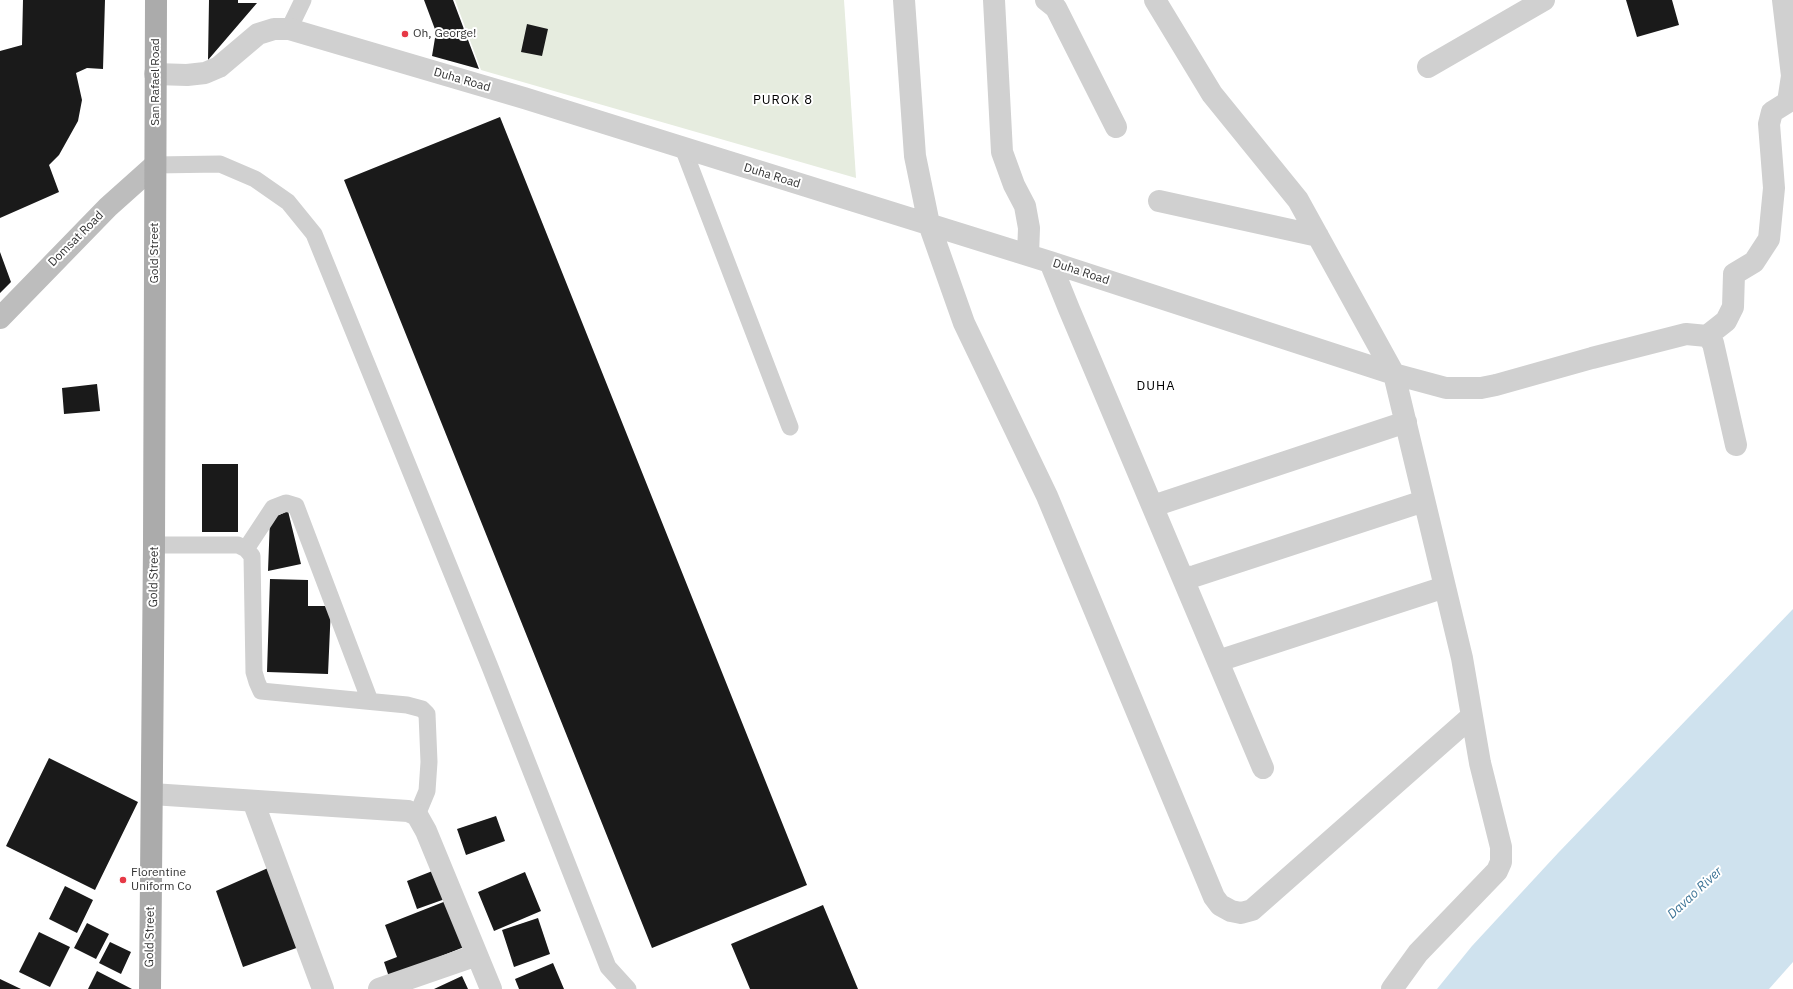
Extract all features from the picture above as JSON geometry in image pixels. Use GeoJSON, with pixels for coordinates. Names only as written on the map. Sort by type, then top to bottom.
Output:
{"type":"FeatureCollection","features":[{"type":"Feature","properties":{"kind":"main road","name":"San Rafael Road"},"geometry":{"type":"LineString","coordinates":[[155,165],[156,0]]}},
{"type":"Feature","properties":{"kind":"main road","name":"Gold Street"},"geometry":{"type":"LineString","coordinates":[[150,989],[154,546],[155,165]]}},
{"type":"Feature","properties":{"kind":"street"},"geometry":{"type":"LineString","coordinates":[[904,0],[915,156],[928,224],[964,323],[1047,496],[1214,897],[1220,905],[1230,911],[1241,912],[1252,910],[1472,716]]}},
{"type":"Feature","properties":{"kind":"street"},"geometry":{"type":"LineString","coordinates":[[994,0],[1002,152],[1014,185],[1025,206],[1028,228],[1028,255]]}},
{"type":"Feature","properties":{"kind":"street"},"geometry":{"type":"LineString","coordinates":[[1046,0],[1056,8],[1116,127]]}},
{"type":"Feature","properties":{"kind":"street"},"geometry":{"type":"LineString","coordinates":[[1156,0],[1212,94],[1298,200],[1394,374],[1406,422],[1462,658],[1480,763],[1501,847],[1501,862],[1497,871],[1418,953],[1392,989]]}},
{"type":"Feature","properties":{"kind":"street"},"geometry":{"type":"LineString","coordinates":[[1428,67],[1544,0]]}},
{"type":"Feature","properties":{"kind":"street"},"geometry":{"type":"LineString","coordinates":[[1736,445],[1714,343],[1707,336],[1726,321],[1733,307],[1734,274],[1754,262],[1769,239],[1774,188],[1769,124],[1772,112],[1788,102],[1792,76],[1783,0]]}},
{"type":"Feature","properties":{"kind":"street","name":"Duha Road"},"geometry":{"type":"LineString","coordinates":[[155,74],[187,75],[205,73],[219,67],[258,34],[274,29],[289,29],[524,98],[1028,255],[1394,374],[1446,388],[1481,388],[1686,334],[1707,336]]}},
{"type":"Feature","properties":{"kind":"street","name":"Domsat Road"},"geometry":{"type":"LineString","coordinates":[[0,318],[108,207],[155,165]]}},
{"type":"Feature","properties":{"kind":"street"},"geometry":{"type":"LineString","coordinates":[[1159,201],[1318,236]]}},
{"type":"Feature","properties":{"kind":"street"},"geometry":{"type":"LineString","coordinates":[[1050,262],[1263,768]]}},
{"type":"Feature","properties":{"kind":"street"},"geometry":{"type":"LineString","coordinates":[[1153,506],[1406,422]]}},
{"type":"Feature","properties":{"kind":"street"},"geometry":{"type":"LineString","coordinates":[[1183,578],[1195,576],[1424,501]]}},
{"type":"Feature","properties":{"kind":"street"},"geometry":{"type":"LineString","coordinates":[[1218,661],[1445,587]]}},
{"type":"Feature","properties":{"kind":"street"},"geometry":{"type":"LineString","coordinates":[[152,794],[408,812],[417,815],[426,831],[491,989]]}},
{"type":"Feature","properties":{"kind":"street"},"geometry":{"type":"LineString","coordinates":[[253,801],[323,989]]}},
{"type":"Feature","properties":{"kind":"street"},"geometry":{"type":"LineString","coordinates":[[379,989],[477,955]]}},
{"type":"Feature","properties":{"kind":"lane"},"geometry":{"type":"LineString","coordinates":[[289,29],[303,0]]}},
{"type":"Feature","properties":{"kind":"lane"},"geometry":{"type":"LineString","coordinates":[[683,148],[790,427]]}},
{"type":"Feature","properties":{"kind":"lane"},"geometry":{"type":"LineString","coordinates":[[155,165],[220,164],[255,179],[288,202],[314,234],[490,667],[608,967],[628,989]]}},
{"type":"Feature","properties":{"kind":"lane"},"geometry":{"type":"LineString","coordinates":[[246,549],[273,508],[286,503],[296,506],[370,701]]}},
{"type":"Feature","properties":{"kind":"lane"},"geometry":{"type":"LineString","coordinates":[[154,546],[238,545],[246,549],[252,556],[254,672],[262,691],[407,705],[422,709],[427,714],[429,762],[427,791],[417,815]]}},
{"type":"Feature","properties":{"kind":"shaded area"},"geometry":{"type":"Polygon","coordinates":[[[455,0],[844,0],[856,178],[481,70],[455,0]]]}},
{"type":"Feature","properties":{"kind":"water","name":"Davao River"},"geometry":{"type":"Polygon","coordinates":[[[1793,609],[1793,962],[1769,989],[1437,989],[1472,946],[1559,852],[1793,609]]]}},
{"type":"Feature","properties":{"kind":"building"},"geometry":{"type":"Polygon","coordinates":[[[23,0],[105,0],[103,69],[87,68],[76,73],[82,100],[78,121],[59,155],[49,165],[59,192],[0,218],[0,51],[22,45],[23,0]]]}},
{"type":"Feature","properties":{"kind":"building"},"geometry":{"type":"Polygon","coordinates":[[[209,0],[238,0],[238,3],[257,3],[208,60],[209,0]]]}},
{"type":"Feature","properties":{"kind":"building"},"geometry":{"type":"Polygon","coordinates":[[[424,0],[453,0],[479,69],[432,56],[436,32],[424,0]]]}},
{"type":"Feature","properties":{"kind":"building"},"geometry":{"type":"Polygon","coordinates":[[[1626,0],[1672,0],[1679,25],[1637,37],[1626,0]]]}},
{"type":"Feature","properties":{"kind":"building"},"geometry":{"type":"Polygon","coordinates":[[[527,24],[548,29],[542,56],[521,52],[527,24]]]}},
{"type":"Feature","properties":{"kind":"building"},"geometry":{"type":"Polygon","coordinates":[[[500,117],[807,885],[652,948],[344,180],[500,117]]]}},
{"type":"Feature","properties":{"kind":"building"},"geometry":{"type":"Polygon","coordinates":[[[0,252],[11,282],[0,293],[0,252]]]}},
{"type":"Feature","properties":{"kind":"building"},"geometry":{"type":"Polygon","coordinates":[[[97,384],[100,411],[64,414],[62,388],[97,384]]]}},
{"type":"Feature","properties":{"kind":"building"},"geometry":{"type":"Polygon","coordinates":[[[202,464],[238,464],[238,532],[202,532],[202,464]]]}},
{"type":"Feature","properties":{"kind":"building"},"geometry":{"type":"Polygon","coordinates":[[[288,511],[301,564],[268,571],[270,519],[288,511]]]}},
{"type":"Feature","properties":{"kind":"building"},"geometry":{"type":"Polygon","coordinates":[[[270,579],[308,580],[308,606],[331,606],[328,674],[267,672],[270,579]]]}},
{"type":"Feature","properties":{"kind":"building"},"geometry":{"type":"Polygon","coordinates":[[[49,758],[138,802],[95,890],[6,846],[49,758]]]}},
{"type":"Feature","properties":{"kind":"building"},"geometry":{"type":"Polygon","coordinates":[[[496,816],[505,841],[466,855],[457,829],[496,816]]]}},
{"type":"Feature","properties":{"kind":"building"},"geometry":{"type":"Polygon","coordinates":[[[268,868],[302,946],[243,967],[216,891],[268,868]]]}},
{"type":"Feature","properties":{"kind":"building"},"geometry":{"type":"Polygon","coordinates":[[[435,870],[445,899],[417,909],[407,881],[435,870]]]}},
{"type":"Feature","properties":{"kind":"building"},"geometry":{"type":"Polygon","coordinates":[[[525,872],[541,911],[494,931],[478,892],[525,872]]]}},
{"type":"Feature","properties":{"kind":"building"},"geometry":{"type":"Polygon","coordinates":[[[65,886],[93,900],[77,933],[49,919],[65,886]]]}},
{"type":"Feature","properties":{"kind":"building"},"geometry":{"type":"Polygon","coordinates":[[[446,901],[464,947],[389,977],[384,962],[397,957],[385,925],[446,901]]]}},
{"type":"Feature","properties":{"kind":"building"},"geometry":{"type":"Polygon","coordinates":[[[823,905],[858,989],[750,989],[731,944],[823,905]]]}},
{"type":"Feature","properties":{"kind":"building"},"geometry":{"type":"Polygon","coordinates":[[[538,918],[550,954],[514,967],[502,930],[538,918]]]}},
{"type":"Feature","properties":{"kind":"building"},"geometry":{"type":"Polygon","coordinates":[[[87,923],[109,934],[96,959],[74,948],[87,923]]]}},
{"type":"Feature","properties":{"kind":"building"},"geometry":{"type":"Polygon","coordinates":[[[39,932],[70,947],[50,987],[19,972],[39,932]]]}},
{"type":"Feature","properties":{"kind":"building"},"geometry":{"type":"Polygon","coordinates":[[[110,942],[131,952],[121,974],[99,963],[110,942]]]}},
{"type":"Feature","properties":{"kind":"building"},"geometry":{"type":"Polygon","coordinates":[[[553,963],[564,989],[519,989],[515,979],[553,963]]]}},
{"type":"Feature","properties":{"kind":"building"},"geometry":{"type":"Polygon","coordinates":[[[97,971],[132,989],[88,989],[97,971]]]}},
{"type":"Feature","properties":{"kind":"building"},"geometry":{"type":"Polygon","coordinates":[[[462,976],[468,989],[434,989],[462,976]]]}},
{"type":"Feature","properties":{"kind":"building"},"geometry":{"type":"Polygon","coordinates":[[[0,979],[21,989],[0,989],[0,979]]]}},
{"type":"Feature","properties":{"kind":"place","name":"Oh, George!"},"geometry":{"type":"Point","coordinates":[405,34]}},
{"type":"Feature","properties":{"kind":"place","name":"Florentine Uniform Co"},"geometry":{"type":"Point","coordinates":[123,880]}},
{"type":"Feature","properties":{"kind":"district","name":"PUROK 8"},"geometry":{"type":"Point","coordinates":[783,100]}},
{"type":"Feature","properties":{"kind":"district","name":"DUHA"},"geometry":{"type":"Point","coordinates":[1156,386]}}]}
